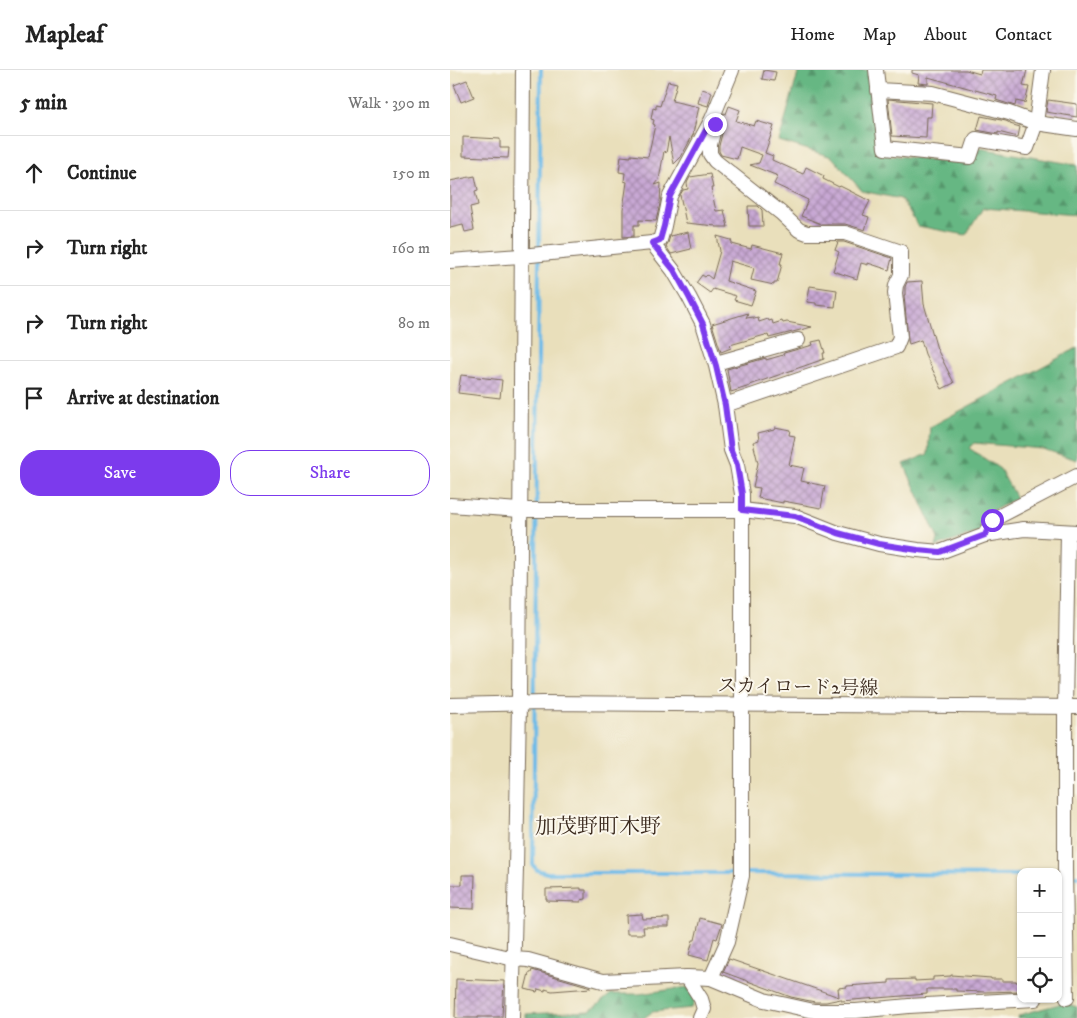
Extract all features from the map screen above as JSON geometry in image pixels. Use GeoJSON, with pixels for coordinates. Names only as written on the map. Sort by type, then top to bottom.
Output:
{"type":"FeatureCollection","features":[{"type":"Feature","properties":{"kind":"street"},"geometry":{"type":"LineString","coordinates":[[512,1018],[530,704],[530,510],[521,256],[523,70]]}},
{"type":"Feature","properties":{"kind":"street"},"geometry":{"type":"LineString","coordinates":[[450,260],[521,256],[652,243],[660,240],[670,196],[712,119],[732,70]]}},
{"type":"Feature","properties":{"kind":"street"},"geometry":{"type":"LineString","coordinates":[[876,70],[885,148],[970,157],[976,140],[1027,148],[1036,123],[1042,70]]}},
{"type":"Feature","properties":{"kind":"street"},"geometry":{"type":"LineString","coordinates":[[878,90],[933,94],[1009,113],[1036,123],[1077,130]]}},
{"type":"Feature","properties":{"kind":"street"},"geometry":{"type":"LineString","coordinates":[[712,119],[715,124],[710,154],[715,161],[782,214],[799,230],[807,233],[845,233],[901,252],[901,275],[894,292],[900,337],[896,347],[725,405]]}},
{"type":"Feature","properties":{"kind":"street"},"geometry":{"type":"LineString","coordinates":[[652,243],[674,270],[703,324],[716,364],[725,405],[731,450],[737,465],[742,494],[742,873],[727,942],[711,978]]}},
{"type":"Feature","properties":{"kind":"street"},"geometry":{"type":"LineString","coordinates":[[716,364],[798,340]]}},
{"type":"Feature","properties":{"kind":"street"},"geometry":{"type":"LineString","coordinates":[[985,535],[992,520],[1077,476]]}},
{"type":"Feature","properties":{"kind":"street"},"geometry":{"type":"LineString","coordinates":[[450,505],[530,510],[742,510],[795,516],[838,533],[879,544],[940,552],[985,535],[1024,529],[1072,532],[1068,998]]}},
{"type":"Feature","properties":{"kind":"street","name":"スカイロード2号線"},"geometry":{"type":"LineString","coordinates":[[450,705],[742,704],[1071,707]]}},
{"type":"Feature","properties":{"kind":"street"},"geometry":{"type":"LineString","coordinates":[[450,944],[514,959],[528,960],[603,981],[687,977],[711,978],[764,1000],[814,1011],[856,1011],[1017,1000]]}},
{"type":"Feature","properties":{"kind":"street"},"geometry":{"type":"LineString","coordinates":[[687,977],[701,1000],[704,1009],[700,1018]]}},
{"type":"Feature","properties":{"kind":"green space"},"geometry":{"type":"Polygon","coordinates":[[[799,70],[870,70],[879,154],[971,164],[979,148],[1077,165],[1077,215],[983,208],[966,235],[918,226],[901,199],[862,191],[832,157],[779,141],[799,70]]]}},
{"type":"Feature","properties":{"kind":"green space"},"geometry":{"type":"Polygon","coordinates":[[[1077,348],[1077,460],[1043,449],[974,443],[969,448],[1000,469],[1016,498],[986,515],[982,531],[936,547],[938,539],[904,464],[928,454],[930,427],[1077,348]]]}},
{"type":"Feature","properties":{"kind":"green space"},"geometry":{"type":"Polygon","coordinates":[[[688,987],[695,1000],[692,1008],[652,1012],[644,1018],[526,1018],[526,1014],[590,1011],[611,994],[639,994],[688,987]]]}},
{"type":"Feature","properties":{"kind":"green space"},"geometry":{"type":"Polygon","coordinates":[[[1063,1003],[1077,1007],[1077,1018],[1018,1018],[1019,1015],[1063,1003]]]}},
{"type":"Feature","properties":{"kind":"building"},"geometry":{"type":"Polygon","coordinates":[[[764,70],[776,72],[774,81],[762,79],[764,70]]]}},
{"type":"Feature","properties":{"kind":"building"},"geometry":{"type":"Polygon","coordinates":[[[912,70],[966,70],[980,74],[981,70],[1027,70],[1023,86],[1029,87],[1025,103],[1016,101],[1015,106],[996,100],[997,96],[928,77],[928,84],[918,83],[919,75],[912,73],[912,70]]]}},
{"type":"Feature","properties":{"kind":"building"},"geometry":{"type":"Polygon","coordinates":[[[467,80],[474,97],[461,102],[454,85],[467,80]]]}},
{"type":"Feature","properties":{"kind":"building"},"geometry":{"type":"Polygon","coordinates":[[[668,81],[677,83],[672,101],[699,107],[694,133],[681,157],[674,164],[669,137],[666,153],[664,151],[659,180],[655,185],[661,183],[660,204],[656,221],[639,220],[639,225],[634,225],[634,236],[623,237],[623,209],[627,182],[624,181],[625,173],[619,172],[621,156],[648,157],[655,125],[653,124],[654,120],[651,119],[653,108],[656,109],[656,105],[660,106],[668,81]]]}},
{"type":"Feature","properties":{"kind":"building"},"geometry":{"type":"Polygon","coordinates":[[[702,89],[712,92],[708,106],[698,103],[702,89]]]}},
{"type":"Feature","properties":{"kind":"building"},"geometry":{"type":"Polygon","coordinates":[[[888,99],[932,103],[931,117],[927,117],[926,138],[892,136],[888,99]]]}},
{"type":"Feature","properties":{"kind":"building"},"geometry":{"type":"Polygon","coordinates":[[[1048,100],[1077,104],[1077,117],[1046,112],[1048,100]]]}},
{"type":"Feature","properties":{"kind":"building"},"geometry":{"type":"Polygon","coordinates":[[[729,106],[740,110],[736,121],[754,126],[756,121],[774,126],[765,153],[773,156],[772,160],[803,174],[806,167],[824,176],[823,179],[870,201],[863,215],[869,217],[865,230],[845,224],[821,224],[801,216],[808,200],[774,184],[778,176],[750,165],[759,163],[762,155],[740,147],[737,159],[721,155],[719,146],[724,126],[722,118],[729,106]]]}},
{"type":"Feature","properties":{"kind":"building"},"geometry":{"type":"Polygon","coordinates":[[[981,116],[1006,121],[1020,127],[1018,137],[998,132],[998,134],[977,130],[981,116]]]}},
{"type":"Feature","properties":{"kind":"building"},"geometry":{"type":"Polygon","coordinates":[[[463,137],[500,139],[500,148],[509,148],[508,158],[463,156],[463,137]]]}},
{"type":"Feature","properties":{"kind":"building"},"geometry":{"type":"Polygon","coordinates":[[[710,174],[716,211],[724,210],[728,227],[686,223],[680,195],[683,190],[688,189],[687,183],[690,177],[710,174]]]}},
{"type":"Feature","properties":{"kind":"building"},"geometry":{"type":"Polygon","coordinates":[[[475,176],[478,190],[475,191],[478,205],[470,207],[474,230],[465,232],[463,225],[450,228],[450,181],[475,176]]]}},
{"type":"Feature","properties":{"kind":"building"},"geometry":{"type":"Polygon","coordinates":[[[748,206],[758,206],[762,210],[763,226],[749,226],[748,206]]]}},
{"type":"Feature","properties":{"kind":"building"},"geometry":{"type":"Polygon","coordinates":[[[688,232],[691,249],[671,254],[666,246],[670,236],[688,232]]]}},
{"type":"Feature","properties":{"kind":"building"},"geometry":{"type":"Polygon","coordinates":[[[717,236],[731,240],[732,244],[751,249],[752,245],[783,253],[777,283],[774,283],[774,285],[751,280],[754,268],[730,261],[726,281],[756,291],[751,305],[734,300],[736,296],[713,289],[710,293],[696,283],[702,275],[705,277],[707,275],[712,279],[720,251],[717,236]]]}},
{"type":"Feature","properties":{"kind":"building"},"geometry":{"type":"Polygon","coordinates":[[[838,242],[844,242],[892,258],[889,270],[868,263],[868,265],[861,263],[857,279],[833,271],[839,252],[835,250],[838,242]]]}},
{"type":"Feature","properties":{"kind":"building"},"geometry":{"type":"Polygon","coordinates":[[[922,281],[924,304],[937,349],[954,383],[942,389],[925,354],[921,340],[909,344],[908,340],[905,287],[907,282],[922,281]]]}},
{"type":"Feature","properties":{"kind":"building"},"geometry":{"type":"Polygon","coordinates":[[[810,286],[837,290],[835,307],[807,302],[810,286]]]}},
{"type":"Feature","properties":{"kind":"building"},"geometry":{"type":"Polygon","coordinates":[[[748,313],[746,318],[758,318],[759,322],[768,319],[769,321],[772,320],[773,324],[782,321],[783,323],[787,322],[812,327],[769,338],[768,335],[765,335],[730,345],[731,348],[721,352],[712,324],[748,313]]]}},
{"type":"Feature","properties":{"kind":"building"},"geometry":{"type":"Polygon","coordinates":[[[821,340],[825,353],[823,353],[824,359],[731,392],[727,369],[783,355],[784,353],[813,345],[812,342],[821,340]]]}},
{"type":"Feature","properties":{"kind":"building"},"geometry":{"type":"Polygon","coordinates":[[[461,375],[502,380],[500,398],[458,393],[461,375]]]}},
{"type":"Feature","properties":{"kind":"building"},"geometry":{"type":"Polygon","coordinates":[[[775,427],[790,430],[789,435],[795,436],[789,465],[804,468],[801,481],[825,486],[821,508],[758,498],[760,488],[753,487],[758,463],[753,442],[759,440],[758,433],[774,429],[775,427]]]}},
{"type":"Feature","properties":{"kind":"building"},"geometry":{"type":"Polygon","coordinates":[[[462,875],[475,875],[474,909],[450,908],[450,885],[462,885],[462,875]]]}},
{"type":"Feature","properties":{"kind":"building"},"geometry":{"type":"Polygon","coordinates":[[[581,888],[581,890],[586,890],[586,899],[581,900],[581,902],[547,901],[546,899],[546,889],[581,888]]]}},
{"type":"Feature","properties":{"kind":"building"},"geometry":{"type":"Polygon","coordinates":[[[642,914],[643,919],[669,918],[669,927],[643,927],[644,934],[627,934],[626,915],[642,914]]]}},
{"type":"Feature","properties":{"kind":"building"},"geometry":{"type":"Polygon","coordinates":[[[700,918],[722,924],[717,939],[714,938],[708,960],[689,955],[700,918]]]}},
{"type":"Feature","properties":{"kind":"building"},"geometry":{"type":"Polygon","coordinates":[[[729,959],[839,997],[838,988],[847,986],[889,983],[889,980],[933,980],[933,977],[951,975],[1016,981],[1017,991],[985,992],[927,989],[927,994],[815,1002],[791,997],[723,972],[729,959]]]}},
{"type":"Feature","properties":{"kind":"building"},"geometry":{"type":"Polygon","coordinates":[[[532,970],[591,988],[552,991],[538,989],[537,992],[525,989],[529,973],[532,970]]]}},
{"type":"Feature","properties":{"kind":"building"},"geometry":{"type":"Polygon","coordinates":[[[456,979],[504,981],[502,1017],[455,1018],[456,979]]]}},
{"type":"Feature","properties":{"kind":"waterway"},"geometry":{"type":"LineString","coordinates":[[539,251],[541,70]]}},
{"type":"Feature","properties":{"kind":"waterway"},"geometry":{"type":"LineString","coordinates":[[539,258],[533,865],[537,870],[547,873],[739,873]]}},
{"type":"Feature","properties":{"kind":"waterway"},"geometry":{"type":"LineString","coordinates":[[746,873],[1017,875]]}},
{"type":"Feature","properties":{"kind":"waterway"},"geometry":{"type":"LineString","coordinates":[[1067,876],[1077,876]]}},
{"type":"Feature","properties":{"kind":"district","name":"加茂野町木野"},"geometry":{"type":"Point","coordinates":[598,826]}},
{"type":"Feature","properties":{"kind":"route"},"geometry":{"type":"LineString","coordinates":[[715,124],[712,119],[670,196],[660,240],[652,243],[674,270],[703,324],[716,366],[725,405],[731,450],[737,465],[742,494],[742,510],[795,516],[838,533],[879,544],[940,552],[985,535],[992,520]]}}]}
